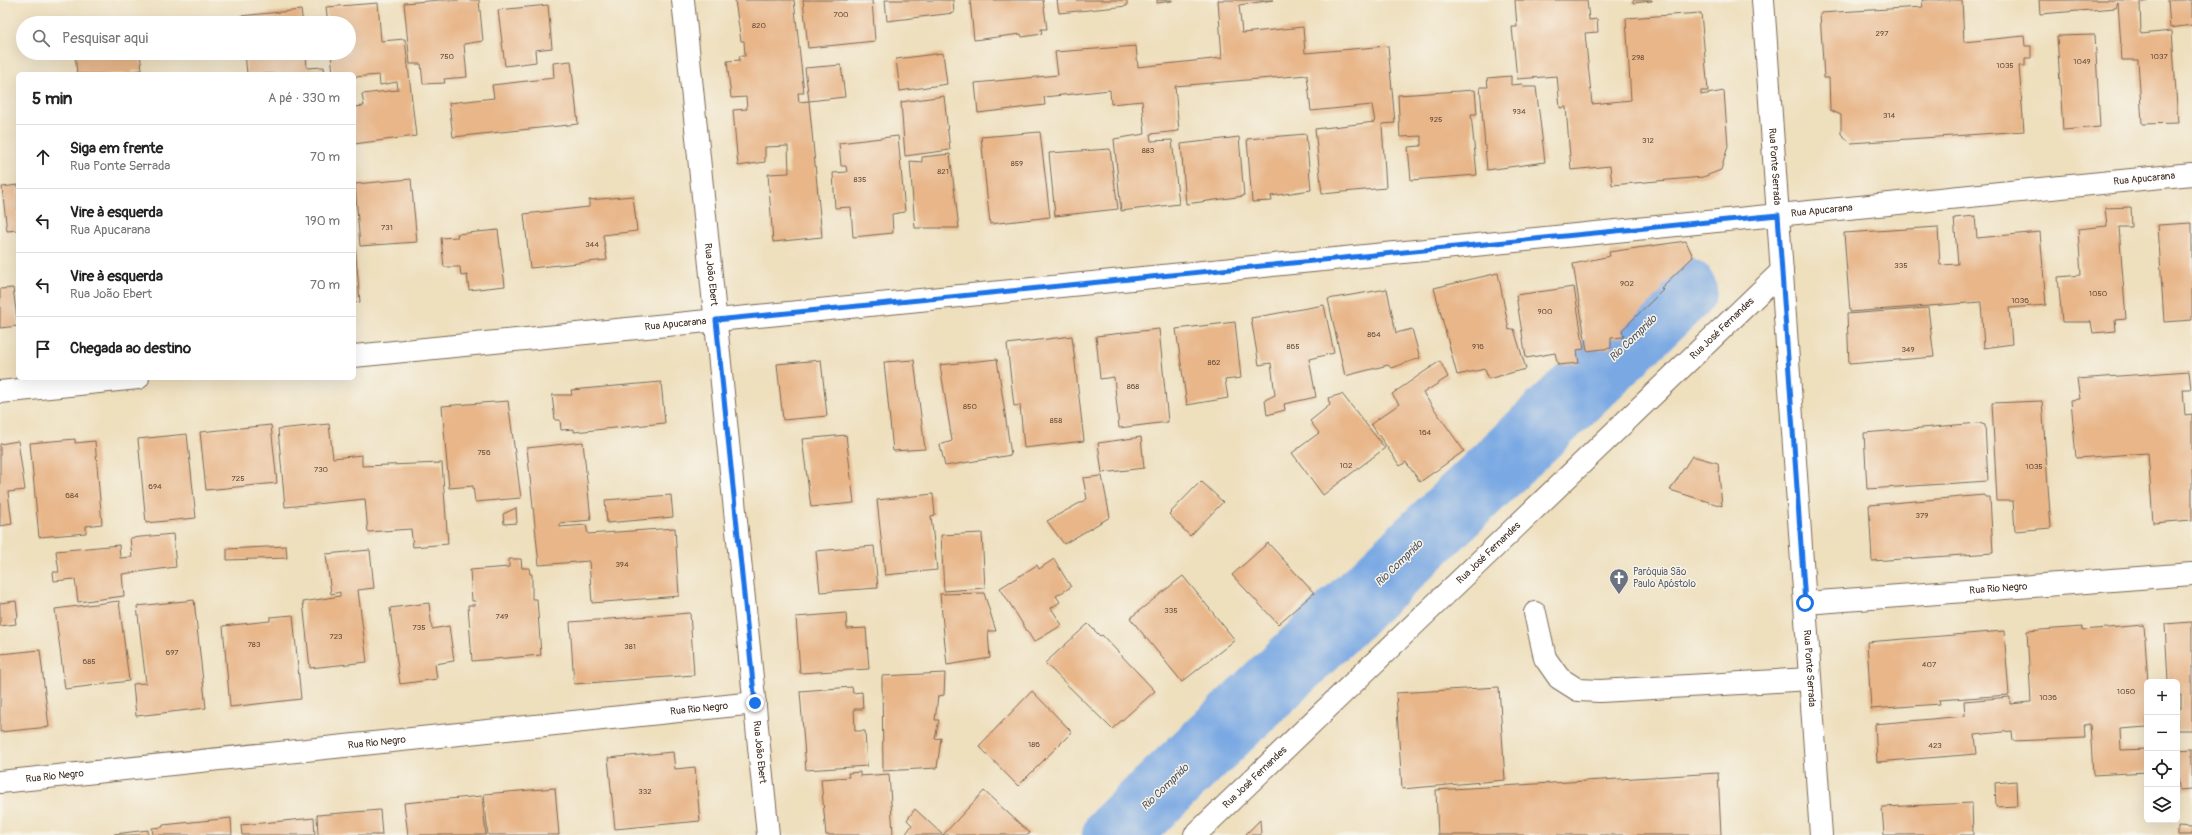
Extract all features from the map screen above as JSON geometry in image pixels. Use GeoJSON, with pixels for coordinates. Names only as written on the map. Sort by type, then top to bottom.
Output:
{"type":"FeatureCollection","features":[{"type":"Feature","properties":{"kind":"street","name":"Rua João Ebert"},"geometry":{"type":"LineString","coordinates":[[683,0],[768,835]]}},
{"type":"Feature","properties":{"kind":"street","name":"Rua Ponte Serrada"},"geometry":{"type":"LineString","coordinates":[[1763,0],[1821,835]]}},
{"type":"Feature","properties":{"kind":"street","name":"Rua Apucarana"},"geometry":{"type":"LineString","coordinates":[[356,356],[2192,174]]}},
{"type":"Feature","properties":{"kind":"street","name":"Rua José Fernandes"},"geometry":{"type":"LineString","coordinates":[[1195,835],[1782,271]]}},
{"type":"Feature","properties":{"kind":"street"},"geometry":{"type":"LineString","coordinates":[[0,392],[118,380]]}},
{"type":"Feature","properties":{"kind":"street","name":"Rua Rio Negro"},"geometry":{"type":"LineString","coordinates":[[1805,603],[2192,574]]}},
{"type":"Feature","properties":{"kind":"street"},"geometry":{"type":"LineString","coordinates":[[1535,613],[1545,658],[1559,678],[1578,690],[1600,691],[1810,679]]}},
{"type":"Feature","properties":{"kind":"street","name":"Rua Rio Negro"},"geometry":{"type":"LineString","coordinates":[[0,782],[755,703]]}},
{"type":"Feature","properties":{"kind":"building"},"geometry":{"type":"Polygon","coordinates":[[[440,0],[479,0],[483,41],[464,44],[467,77],[444,79],[445,83],[423,84],[421,64],[410,64],[404,3],[440,0]]]}},
{"type":"Feature","properties":{"kind":"building"},"geometry":{"type":"Polygon","coordinates":[[[735,0],[794,0],[804,93],[798,93],[799,102],[809,101],[822,237],[773,242],[768,174],[789,173],[788,146],[765,147],[765,162],[738,166],[733,110],[747,109],[746,97],[731,98],[727,61],[740,60],[739,56],[745,56],[744,41],[741,41],[735,0]]]}},
{"type":"Feature","properties":{"kind":"building"},"geometry":{"type":"Polygon","coordinates":[[[803,0],[872,0],[875,41],[808,48],[803,0]]]}},
{"type":"Feature","properties":{"kind":"building"},"geometry":{"type":"Polygon","coordinates":[[[885,0],[953,0],[954,13],[887,21],[885,0]]]}},
{"type":"Feature","properties":{"kind":"building"},"geometry":{"type":"Polygon","coordinates":[[[970,0],[1043,0],[1047,29],[1041,29],[1042,34],[1022,37],[1021,34],[974,40],[970,0]]]}},
{"type":"Feature","properties":{"kind":"building"},"geometry":{"type":"Polygon","coordinates":[[[1057,0],[1127,0],[1127,6],[1059,13],[1057,0]]]}},
{"type":"Feature","properties":{"kind":"building"},"geometry":{"type":"Polygon","coordinates":[[[1157,0],[1172,0],[1172,1],[1157,3],[1157,0]]]}},
{"type":"Feature","properties":{"kind":"building"},"geometry":{"type":"Polygon","coordinates":[[[1218,0],[1273,0],[1239,5],[1242,33],[1303,27],[1305,53],[1388,46],[1395,123],[1382,124],[1386,188],[1322,194],[1315,129],[1375,122],[1372,105],[1311,111],[1307,75],[1175,86],[1179,131],[1150,134],[1151,141],[1172,140],[1179,204],[1121,211],[1114,139],[1145,134],[1142,101],[1111,104],[1110,90],[1044,97],[1045,105],[978,113],[975,83],[1058,75],[1055,52],[1136,46],[1138,67],[1222,58],[1218,0]]]}},
{"type":"Feature","properties":{"kind":"building"},"geometry":{"type":"Polygon","coordinates":[[[1515,0],[1587,0],[1589,20],[1597,19],[1598,32],[1585,33],[1592,104],[1631,100],[1626,18],[1701,13],[1708,91],[1701,91],[1701,95],[1724,91],[1728,146],[1721,170],[1703,177],[1612,185],[1610,166],[1571,170],[1566,107],[1560,108],[1557,76],[1517,79],[1512,27],[1517,27],[1515,0]]]}},
{"type":"Feature","properties":{"kind":"building"},"geometry":{"type":"Polygon","coordinates":[[[1633,0],[1652,0],[1652,1],[1633,3],[1633,0]]]}},
{"type":"Feature","properties":{"kind":"building"},"geometry":{"type":"Polygon","coordinates":[[[1922,0],[1962,0],[1964,42],[2024,36],[2025,46],[2031,46],[2031,58],[2025,58],[2025,66],[2019,66],[2024,131],[1851,143],[1841,134],[1841,115],[1830,110],[1829,78],[1824,78],[1820,13],[1923,7],[1922,0]]]}},
{"type":"Feature","properties":{"kind":"building"},"geometry":{"type":"Polygon","coordinates":[[[2039,0],[2149,0],[2140,2],[2141,34],[2172,31],[2178,123],[2142,124],[2138,60],[2122,60],[2118,3],[2116,8],[2040,14],[2039,0]]]}},
{"type":"Feature","properties":{"kind":"building"},"geometry":{"type":"Polygon","coordinates":[[[2168,0],[2192,0],[2192,25],[2170,28],[2168,0]]]}},
{"type":"Feature","properties":{"kind":"building"},"geometry":{"type":"Polygon","coordinates":[[[378,3],[381,41],[405,39],[416,136],[356,144],[356,107],[364,106],[362,94],[398,90],[397,82],[380,85],[379,75],[356,77],[356,72],[333,72],[332,60],[356,60],[356,16],[327,16],[326,7],[378,3]]]}},
{"type":"Feature","properties":{"kind":"building"},"geometry":{"type":"Polygon","coordinates":[[[548,5],[552,48],[535,50],[536,62],[505,66],[498,10],[548,5]]]}},
{"type":"Feature","properties":{"kind":"building"},"geometry":{"type":"Polygon","coordinates":[[[301,10],[302,16],[240,16],[301,10]]]}},
{"type":"Feature","properties":{"kind":"building"},"geometry":{"type":"Polygon","coordinates":[[[2095,35],[2100,127],[2063,130],[2057,36],[2095,35]]]}},
{"type":"Feature","properties":{"kind":"building"},"geometry":{"type":"Polygon","coordinates":[[[943,53],[947,84],[900,91],[896,59],[943,53]]]}},
{"type":"Feature","properties":{"kind":"building"},"geometry":{"type":"Polygon","coordinates":[[[76,60],[141,60],[142,70],[132,72],[77,72],[76,60]]]}},
{"type":"Feature","properties":{"kind":"building"},"geometry":{"type":"Polygon","coordinates":[[[246,60],[306,60],[307,68],[324,67],[325,72],[247,72],[246,60]]]}},
{"type":"Feature","properties":{"kind":"building"},"geometry":{"type":"Polygon","coordinates":[[[571,61],[578,124],[453,137],[449,103],[494,98],[492,85],[554,78],[553,63],[571,61]]]}},
{"type":"Feature","properties":{"kind":"building"},"geometry":{"type":"Polygon","coordinates":[[[841,65],[845,97],[809,101],[805,68],[841,65]]]}},
{"type":"Feature","properties":{"kind":"building"},"geometry":{"type":"Polygon","coordinates":[[[1511,76],[1511,85],[1522,84],[1523,87],[1536,87],[1545,162],[1487,170],[1480,87],[1488,87],[1487,78],[1511,76]]]}},
{"type":"Feature","properties":{"kind":"building"},"geometry":{"type":"Polygon","coordinates":[[[1475,90],[1477,114],[1471,114],[1477,175],[1411,180],[1408,147],[1421,146],[1421,136],[1400,137],[1398,95],[1475,90]]]}},
{"type":"Feature","properties":{"kind":"building"},"geometry":{"type":"Polygon","coordinates":[[[944,96],[950,150],[905,156],[901,102],[944,96]]]}},
{"type":"Feature","properties":{"kind":"building"},"geometry":{"type":"Polygon","coordinates":[[[1040,132],[1050,217],[990,224],[981,137],[1040,132]]]}},
{"type":"Feature","properties":{"kind":"building"},"geometry":{"type":"Polygon","coordinates":[[[1306,134],[1311,190],[1271,196],[1272,201],[1252,202],[1247,139],[1306,134]]]}},
{"type":"Feature","properties":{"kind":"building"},"geometry":{"type":"Polygon","coordinates":[[[898,136],[905,212],[892,214],[893,233],[853,237],[851,207],[835,208],[833,173],[847,172],[846,166],[841,166],[839,143],[898,136]]]}},
{"type":"Feature","properties":{"kind":"building"},"geometry":{"type":"Polygon","coordinates":[[[1239,137],[1244,196],[1186,204],[1181,144],[1239,137]]]}},
{"type":"Feature","properties":{"kind":"building"},"geometry":{"type":"Polygon","coordinates":[[[1110,149],[1118,209],[1055,216],[1049,153],[1110,149]]]}},
{"type":"Feature","properties":{"kind":"building"},"geometry":{"type":"Polygon","coordinates":[[[950,154],[959,228],[915,228],[910,161],[922,162],[922,157],[950,154]]]}},
{"type":"Feature","properties":{"kind":"building"},"geometry":{"type":"Polygon","coordinates":[[[411,179],[417,242],[360,246],[356,184],[411,179]]]}},
{"type":"Feature","properties":{"kind":"building"},"geometry":{"type":"Polygon","coordinates":[[[16,185],[16,230],[7,231],[2,187],[16,185]]]}},
{"type":"Feature","properties":{"kind":"building"},"geometry":{"type":"Polygon","coordinates":[[[633,196],[637,231],[603,235],[607,260],[530,268],[524,214],[589,207],[589,200],[633,196]]]}},
{"type":"Feature","properties":{"kind":"building"},"geometry":{"type":"Polygon","coordinates":[[[2131,207],[2132,227],[2119,227],[2126,319],[2115,320],[2116,331],[2093,333],[2091,322],[2062,322],[2058,277],[2081,275],[2078,229],[2107,226],[2105,208],[2131,207]]]}},
{"type":"Feature","properties":{"kind":"building"},"geometry":{"type":"Polygon","coordinates":[[[1975,216],[1977,238],[2040,232],[2046,305],[2009,308],[2012,344],[1984,348],[1981,302],[1850,312],[1844,233],[1938,227],[1940,265],[1958,264],[1954,218],[1975,216]]]}},
{"type":"Feature","properties":{"kind":"building"},"geometry":{"type":"Polygon","coordinates":[[[2192,223],[2192,320],[2164,322],[2158,225],[2192,223]]]}},
{"type":"Feature","properties":{"kind":"building"},"geometry":{"type":"Polygon","coordinates":[[[498,230],[505,286],[469,290],[467,275],[461,276],[460,267],[444,267],[441,238],[458,237],[457,234],[498,230]]]}},
{"type":"Feature","properties":{"kind":"building"},"geometry":{"type":"Polygon","coordinates":[[[1686,241],[1693,257],[1661,288],[1663,290],[1622,330],[1624,337],[1611,338],[1611,348],[1587,351],[1573,264],[1610,256],[1609,252],[1686,241]]]}},
{"type":"Feature","properties":{"kind":"building"},"geometry":{"type":"Polygon","coordinates":[[[356,256],[360,302],[356,303],[356,256]]]}},
{"type":"Feature","properties":{"kind":"building"},"geometry":{"type":"Polygon","coordinates":[[[1498,273],[1509,330],[1514,329],[1526,369],[1488,379],[1485,369],[1457,375],[1434,288],[1498,273]]]}},
{"type":"Feature","properties":{"kind":"building"},"geometry":{"type":"Polygon","coordinates":[[[1574,287],[1584,349],[1577,350],[1579,363],[1558,365],[1555,353],[1526,358],[1516,295],[1574,287]]]}},
{"type":"Feature","properties":{"kind":"building"},"geometry":{"type":"Polygon","coordinates":[[[13,288],[16,311],[16,326],[0,328],[0,289],[13,288]]]}},
{"type":"Feature","properties":{"kind":"building"},"geometry":{"type":"Polygon","coordinates":[[[1387,289],[1396,333],[1412,329],[1420,358],[1391,368],[1388,365],[1345,376],[1328,299],[1387,289]]]}},
{"type":"Feature","properties":{"kind":"building"},"geometry":{"type":"Polygon","coordinates":[[[1324,305],[1334,353],[1309,359],[1316,397],[1284,404],[1285,410],[1267,415],[1265,400],[1275,395],[1271,363],[1259,365],[1251,318],[1324,305]]]}},
{"type":"Feature","properties":{"kind":"building"},"geometry":{"type":"Polygon","coordinates":[[[1928,308],[1934,357],[1849,364],[1847,314],[1928,308]]]}},
{"type":"Feature","properties":{"kind":"building"},"geometry":{"type":"Polygon","coordinates":[[[1235,322],[1241,378],[1225,380],[1228,398],[1187,405],[1176,329],[1235,322]]]}},
{"type":"Feature","properties":{"kind":"building"},"geometry":{"type":"Polygon","coordinates":[[[1159,329],[1168,422],[1119,428],[1114,377],[1100,379],[1096,336],[1159,329]]]}},
{"type":"Feature","properties":{"kind":"building"},"geometry":{"type":"Polygon","coordinates":[[[1072,336],[1084,441],[1024,448],[1020,405],[1014,406],[1007,344],[1072,336]]]}},
{"type":"Feature","properties":{"kind":"building"},"geometry":{"type":"Polygon","coordinates":[[[997,359],[1011,455],[945,466],[940,445],[952,441],[940,365],[997,359]]]}},
{"type":"Feature","properties":{"kind":"building"},"geometry":{"type":"Polygon","coordinates":[[[821,360],[827,416],[783,420],[777,364],[821,360]]]}},
{"type":"Feature","properties":{"kind":"building"},"geometry":{"type":"Polygon","coordinates":[[[914,360],[925,449],[893,451],[884,362],[914,360]]]}},
{"type":"Feature","properties":{"kind":"building"},"geometry":{"type":"Polygon","coordinates":[[[1440,361],[1448,377],[1423,393],[1464,451],[1420,482],[1406,462],[1400,466],[1371,424],[1399,404],[1392,394],[1440,361]]]}},
{"type":"Feature","properties":{"kind":"building"},"geometry":{"type":"Polygon","coordinates":[[[2189,371],[2191,389],[2183,389],[2185,415],[2192,414],[2192,520],[2153,523],[2148,453],[2076,458],[2071,400],[2080,399],[2077,379],[2189,371]]]}},
{"type":"Feature","properties":{"kind":"building"},"geometry":{"type":"Polygon","coordinates":[[[661,382],[665,423],[574,432],[574,429],[561,430],[560,420],[555,420],[552,395],[572,395],[571,390],[661,382]]]}},
{"type":"Feature","properties":{"kind":"building"},"geometry":{"type":"Polygon","coordinates":[[[1342,394],[1385,448],[1323,495],[1292,453],[1319,433],[1310,421],[1330,405],[1328,398],[1342,394]]]}},
{"type":"Feature","properties":{"kind":"building"},"geometry":{"type":"Polygon","coordinates":[[[508,401],[521,498],[475,502],[473,486],[449,488],[442,406],[508,401]]]}},
{"type":"Feature","properties":{"kind":"building"},"geometry":{"type":"Polygon","coordinates":[[[2042,401],[2051,528],[2015,531],[2013,501],[1997,501],[1992,403],[2042,401]]]}},
{"type":"Feature","properties":{"kind":"building"},"geometry":{"type":"Polygon","coordinates":[[[1979,423],[1985,425],[1988,481],[1867,489],[1864,433],[1979,423]]]}},
{"type":"Feature","properties":{"kind":"building"},"geometry":{"type":"Polygon","coordinates":[[[329,424],[333,458],[362,455],[362,466],[442,463],[448,544],[413,547],[411,529],[368,532],[365,499],[285,507],[278,429],[329,424]]]}},
{"type":"Feature","properties":{"kind":"building"},"geometry":{"type":"Polygon","coordinates":[[[271,425],[277,483],[206,490],[200,432],[271,425]]]}},
{"type":"Feature","properties":{"kind":"building"},"geometry":{"type":"Polygon","coordinates":[[[187,434],[196,518],[146,523],[138,439],[187,434]]]}},
{"type":"Feature","properties":{"kind":"building"},"geometry":{"type":"Polygon","coordinates":[[[846,435],[854,503],[811,507],[802,439],[846,435]]]}},
{"type":"Feature","properties":{"kind":"building"},"geometry":{"type":"Polygon","coordinates":[[[1141,437],[1144,468],[1102,473],[1098,443],[1141,437]]]}},
{"type":"Feature","properties":{"kind":"building"},"geometry":{"type":"Polygon","coordinates":[[[75,439],[75,443],[95,441],[102,524],[86,526],[86,533],[39,537],[30,443],[75,439]]]}},
{"type":"Feature","properties":{"kind":"building"},"geometry":{"type":"Polygon","coordinates":[[[18,441],[25,490],[8,492],[12,524],[0,526],[0,444],[18,441]]]}},
{"type":"Feature","properties":{"kind":"building"},"geometry":{"type":"Polygon","coordinates":[[[583,442],[591,520],[560,523],[560,527],[586,525],[588,534],[675,528],[679,596],[592,603],[589,561],[539,565],[527,448],[583,442]]]}},
{"type":"Feature","properties":{"kind":"building"},"geometry":{"type":"Polygon","coordinates":[[[1692,456],[1718,463],[1722,506],[1670,490],[1692,456]]]}},
{"type":"Feature","properties":{"kind":"building"},"geometry":{"type":"Polygon","coordinates":[[[1102,476],[1110,517],[1064,544],[1047,521],[1087,499],[1083,478],[1102,476]]]}},
{"type":"Feature","properties":{"kind":"building"},"geometry":{"type":"Polygon","coordinates":[[[1201,481],[1223,502],[1190,536],[1169,514],[1201,481]]]}},
{"type":"Feature","properties":{"kind":"building"},"geometry":{"type":"Polygon","coordinates":[[[933,494],[935,515],[931,516],[937,570],[885,575],[877,500],[933,494]]]}},
{"type":"Feature","properties":{"kind":"building"},"geometry":{"type":"Polygon","coordinates":[[[671,495],[673,517],[607,523],[605,500],[671,495]]]}},
{"type":"Feature","properties":{"kind":"building"},"geometry":{"type":"Polygon","coordinates":[[[1984,495],[1985,497],[1990,497],[1993,553],[1872,561],[1869,505],[1984,495]]]}},
{"type":"Feature","properties":{"kind":"building"},"geometry":{"type":"Polygon","coordinates":[[[516,508],[517,523],[504,524],[503,514],[516,508]]]}},
{"type":"Feature","properties":{"kind":"building"},"geometry":{"type":"Polygon","coordinates":[[[982,533],[985,588],[944,591],[941,535],[982,533]]]}},
{"type":"Feature","properties":{"kind":"building"},"geometry":{"type":"Polygon","coordinates":[[[173,534],[176,567],[122,574],[124,596],[78,602],[75,579],[54,581],[53,572],[59,572],[56,551],[119,545],[120,558],[132,557],[130,538],[173,534]]]}},
{"type":"Feature","properties":{"kind":"building"},"geometry":{"type":"Polygon","coordinates":[[[1268,543],[1314,593],[1278,624],[1232,575],[1268,543]]]}},
{"type":"Feature","properties":{"kind":"building"},"geometry":{"type":"Polygon","coordinates":[[[286,546],[287,558],[227,560],[227,549],[286,546]]]}},
{"type":"Feature","properties":{"kind":"building"},"geometry":{"type":"Polygon","coordinates":[[[874,546],[878,588],[820,592],[816,551],[874,546]]]}},
{"type":"Feature","properties":{"kind":"building"},"geometry":{"type":"Polygon","coordinates":[[[370,550],[374,588],[358,590],[367,662],[310,668],[303,602],[340,596],[340,592],[331,594],[326,554],[370,550]]]}},
{"type":"Feature","properties":{"kind":"building"},"geometry":{"type":"Polygon","coordinates":[[[509,559],[521,559],[522,568],[529,568],[530,574],[532,574],[532,599],[537,599],[541,655],[472,661],[468,605],[475,605],[476,601],[472,601],[470,570],[509,567],[509,559]]]}},
{"type":"Feature","properties":{"kind":"building"},"geometry":{"type":"Polygon","coordinates":[[[1054,559],[1071,587],[1056,596],[1060,602],[1051,608],[1062,625],[1034,642],[1000,588],[1037,565],[1039,569],[1054,559]]]}},
{"type":"Feature","properties":{"kind":"building"},"geometry":{"type":"Polygon","coordinates":[[[1183,576],[1235,640],[1182,682],[1130,618],[1183,576]]]}},
{"type":"Feature","properties":{"kind":"building"},"geometry":{"type":"Polygon","coordinates":[[[984,593],[996,631],[988,631],[990,658],[947,665],[940,594],[984,593]]]}},
{"type":"Feature","properties":{"kind":"building"},"geometry":{"type":"Polygon","coordinates":[[[194,600],[206,708],[136,716],[133,684],[146,683],[137,606],[194,600]]]}},
{"type":"Feature","properties":{"kind":"building"},"geometry":{"type":"Polygon","coordinates":[[[16,601],[18,617],[15,618],[16,624],[0,626],[0,603],[16,601]]]}},
{"type":"Feature","properties":{"kind":"building"},"geometry":{"type":"Polygon","coordinates":[[[119,601],[129,681],[65,689],[55,609],[119,601]]]}},
{"type":"Feature","properties":{"kind":"building"},"geometry":{"type":"Polygon","coordinates":[[[429,603],[432,629],[449,626],[454,661],[435,664],[437,679],[400,684],[390,608],[429,603]]]}},
{"type":"Feature","properties":{"kind":"building"},"geometry":{"type":"Polygon","coordinates":[[[690,613],[694,675],[574,684],[570,622],[690,613]]]}},
{"type":"Feature","properties":{"kind":"building"},"geometry":{"type":"Polygon","coordinates":[[[846,613],[847,629],[866,628],[869,669],[800,673],[796,617],[846,613]]]}},
{"type":"Feature","properties":{"kind":"building"},"geometry":{"type":"Polygon","coordinates":[[[293,615],[301,699],[230,707],[223,626],[270,621],[270,617],[293,615]]]}},
{"type":"Feature","properties":{"kind":"building"},"geometry":{"type":"Polygon","coordinates":[[[2192,622],[2192,730],[2180,730],[2180,679],[2168,679],[2165,624],[2192,622]]]}},
{"type":"Feature","properties":{"kind":"building"},"geometry":{"type":"Polygon","coordinates":[[[1088,624],[1100,636],[1102,635],[1155,691],[1112,729],[1045,663],[1088,624]]]}},
{"type":"Feature","properties":{"kind":"building"},"geometry":{"type":"Polygon","coordinates":[[[2144,625],[2148,679],[2144,679],[2144,727],[2120,729],[2121,750],[2144,749],[2144,772],[2093,775],[2090,724],[2084,725],[2085,738],[2013,741],[2012,731],[1975,735],[1977,754],[1877,762],[1875,724],[1965,716],[1964,701],[2010,697],[2010,704],[2031,702],[2027,631],[2083,627],[2083,630],[2144,625]]]}},
{"type":"Feature","properties":{"kind":"building"},"geometry":{"type":"Polygon","coordinates":[[[2004,631],[2009,695],[1939,700],[1940,704],[1871,709],[1867,642],[2004,631]]]}},
{"type":"Feature","properties":{"kind":"building"},"geometry":{"type":"Polygon","coordinates":[[[40,650],[49,727],[0,732],[0,654],[40,650]]]}},
{"type":"Feature","properties":{"kind":"building"},"geometry":{"type":"Polygon","coordinates":[[[945,673],[944,695],[938,696],[935,720],[939,720],[935,739],[941,738],[937,768],[883,771],[882,676],[945,673]]]}},
{"type":"Feature","properties":{"kind":"building"},"geometry":{"type":"Polygon","coordinates":[[[852,687],[853,693],[862,692],[863,709],[854,709],[855,731],[865,731],[867,766],[806,770],[800,691],[852,687]]]}},
{"type":"Feature","properties":{"kind":"building"},"geometry":{"type":"Polygon","coordinates":[[[1499,687],[1505,780],[1402,789],[1396,693],[1499,687]]]}},
{"type":"Feature","properties":{"kind":"building"},"geometry":{"type":"Polygon","coordinates":[[[1032,691],[1072,732],[1018,786],[979,746],[1032,691]]]}},
{"type":"Feature","properties":{"kind":"building"},"geometry":{"type":"Polygon","coordinates":[[[2192,749],[2192,789],[2180,790],[2180,750],[2192,749]]]}},
{"type":"Feature","properties":{"kind":"building"},"geometry":{"type":"Polygon","coordinates":[[[673,752],[675,769],[695,767],[700,821],[615,829],[608,758],[673,752]]]}},
{"type":"Feature","properties":{"kind":"building"},"geometry":{"type":"Polygon","coordinates":[[[860,772],[860,776],[889,774],[892,835],[826,835],[821,779],[849,777],[848,773],[860,772]]]}},
{"type":"Feature","properties":{"kind":"building"},"geometry":{"type":"Polygon","coordinates":[[[1718,773],[1721,835],[1438,835],[1436,790],[1718,773]]]}},
{"type":"Feature","properties":{"kind":"building"},"geometry":{"type":"Polygon","coordinates":[[[2016,781],[2017,806],[1996,807],[1995,783],[2016,781]]]}},
{"type":"Feature","properties":{"kind":"building"},"geometry":{"type":"Polygon","coordinates":[[[555,788],[559,835],[488,835],[484,794],[555,788]]]}},
{"type":"Feature","properties":{"kind":"building"},"geometry":{"type":"Polygon","coordinates":[[[984,791],[1030,833],[1028,835],[943,835],[984,791]]]}},
{"type":"Feature","properties":{"kind":"building"},"geometry":{"type":"Polygon","coordinates":[[[482,796],[486,835],[408,835],[404,803],[482,796]]]}},
{"type":"Feature","properties":{"kind":"building"},"geometry":{"type":"Polygon","coordinates":[[[1972,803],[1973,835],[1884,835],[1882,807],[1972,803]]]}},
{"type":"Feature","properties":{"kind":"building"},"geometry":{"type":"Polygon","coordinates":[[[915,809],[943,835],[905,835],[912,825],[907,820],[915,809]]]}},
{"type":"Feature","properties":{"kind":"building"},"geometry":{"type":"Polygon","coordinates":[[[380,810],[382,835],[318,835],[317,815],[380,810]]]}},
{"type":"Feature","properties":{"kind":"building"},"geometry":{"type":"Polygon","coordinates":[[[231,818],[232,835],[153,835],[152,828],[163,827],[163,825],[231,818]]]}},
{"type":"Feature","properties":{"kind":"building"},"geometry":{"type":"Polygon","coordinates":[[[314,818],[315,835],[242,835],[241,825],[314,818]]]}},
{"type":"Feature","properties":{"kind":"building"},"geometry":{"type":"Polygon","coordinates":[[[1260,820],[1261,835],[1245,835],[1260,820]]]}},
{"type":"Feature","properties":{"kind":"building"},"geometry":{"type":"Polygon","coordinates":[[[2178,826],[2192,827],[2192,835],[2178,835],[2178,826]]]}},
{"type":"Feature","properties":{"kind":"building"},"geometry":{"type":"Polygon","coordinates":[[[148,830],[148,835],[114,835],[114,834],[148,830]]]}},
{"type":"Feature","properties":{"kind":"waterway","name":"Rio Comprido"},"geometry":{"type":"LineString","coordinates":[[1115,835],[1684,290]]}},
{"type":"Feature","properties":{"kind":"place","name":"Paróquia São Paulo Apóstolo"},"geometry":{"type":"Point","coordinates":[1619,595]}},
{"type":"Feature","properties":{"kind":"route"},"geometry":{"type":"LineString","coordinates":[[755,703],[716,320],[1778,215],[1805,603]]}}]}
